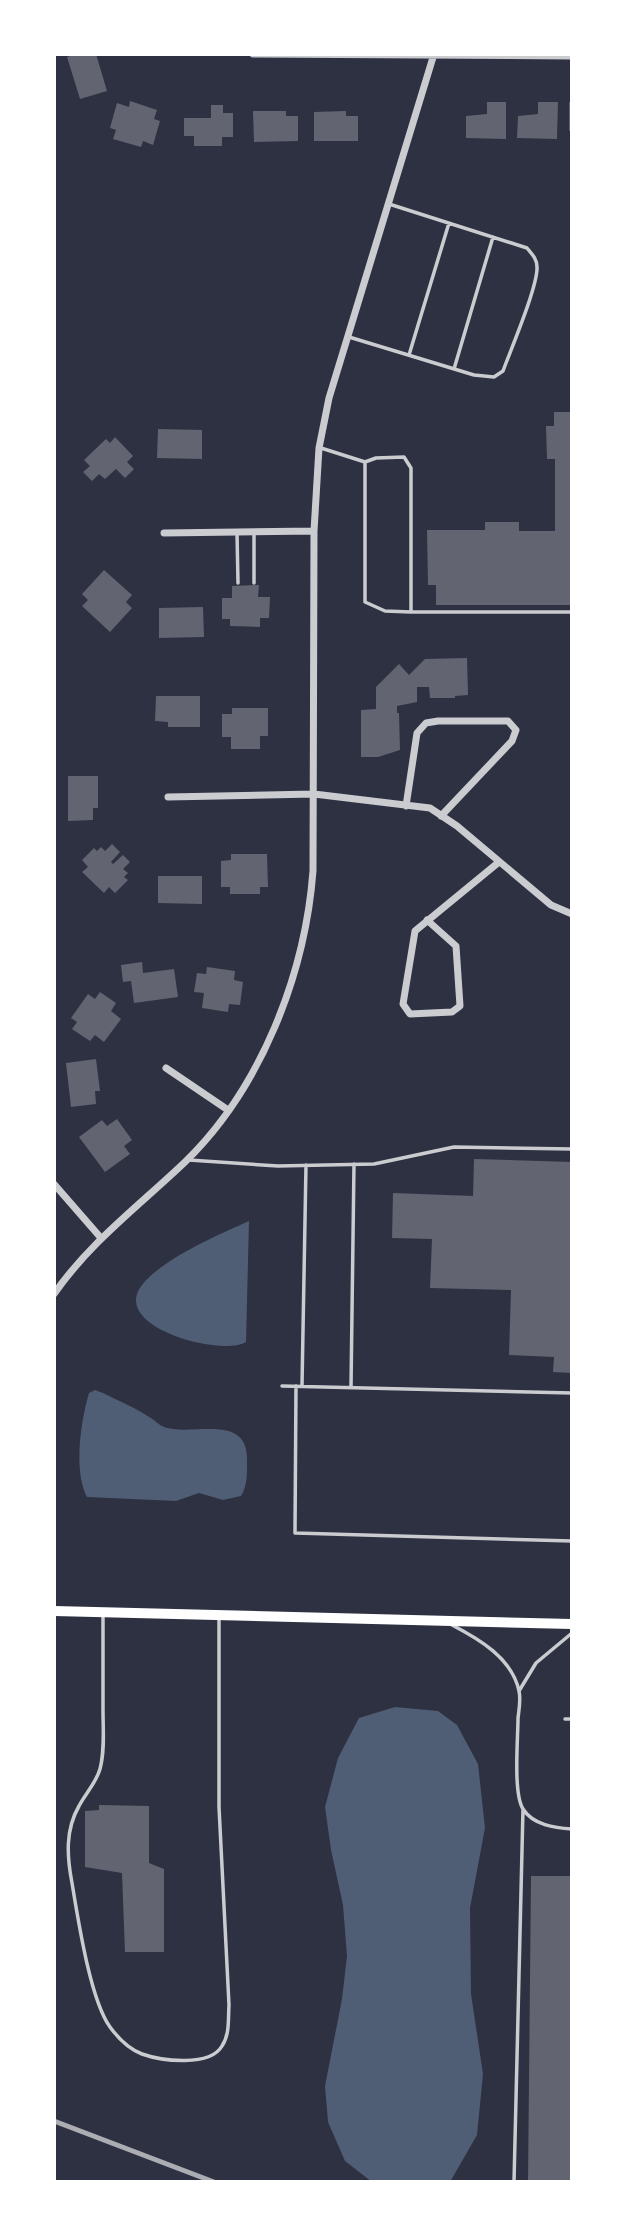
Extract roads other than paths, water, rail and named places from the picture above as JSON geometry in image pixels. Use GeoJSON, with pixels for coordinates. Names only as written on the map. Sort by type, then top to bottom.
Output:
{"type":"FeatureCollection","features":[{"type":"Feature","properties":{"kind":"main road"},"geometry":{"type":"LineString","coordinates":[[54,1611],[572,1624]]}},
{"type":"Feature","properties":{"kind":"street"},"geometry":{"type":"LineString","coordinates":[[253,54],[572,56]]}},
{"type":"Feature","properties":{"kind":"street"},"geometry":{"type":"LineString","coordinates":[[54,1294],[101,1238],[187,1160],[228,1110],[274,1029],[291,983],[301,947],[311,889],[314,794],[314,531],[319,448],[329,398],[434,55]]}},
{"type":"Feature","properties":{"kind":"street"},"geometry":{"type":"LineString","coordinates":[[164,533],[314,531]]}},
{"type":"Feature","properties":{"kind":"street"},"geometry":{"type":"LineString","coordinates":[[406,806],[417,733],[426,723],[508,721],[516,730],[512,741],[441,816]]}},
{"type":"Feature","properties":{"kind":"street"},"geometry":{"type":"LineString","coordinates":[[168,797],[314,794],[430,808],[457,826],[551,905],[572,914]]}},
{"type":"Feature","properties":{"kind":"street"},"geometry":{"type":"LineString","coordinates":[[427,920],[456,946],[460,1006],[452,1012],[410,1014],[403,1004],[415,931],[427,920],[499,862]]}},
{"type":"Feature","properties":{"kind":"street"},"geometry":{"type":"LineString","coordinates":[[166,1068],[228,1110]]}},
{"type":"Feature","properties":{"kind":"street"},"geometry":{"type":"LineString","coordinates":[[54,1184],[101,1238]]}},
{"type":"Feature","properties":{"kind":"lane"},"geometry":{"type":"LineString","coordinates":[[348,337],[485,378],[495,377],[503,371],[533,285],[537,268],[534,256],[527,248],[389,204]]}},
{"type":"Feature","properties":{"kind":"lane"},"geometry":{"type":"LineString","coordinates":[[408,355],[449,223]]}},
{"type":"Feature","properties":{"kind":"lane"},"geometry":{"type":"LineString","coordinates":[[454,369],[493,237]]}},
{"type":"Feature","properties":{"kind":"lane"},"geometry":{"type":"LineString","coordinates":[[319,448],[365,462],[376,457],[404,457],[411,468],[411,612]]}},
{"type":"Feature","properties":{"kind":"lane"},"geometry":{"type":"LineString","coordinates":[[365,462],[365,602],[385,611],[572,612]]}},
{"type":"Feature","properties":{"kind":"lane"},"geometry":{"type":"LineString","coordinates":[[237,532],[239,583]]}},
{"type":"Feature","properties":{"kind":"lane"},"geometry":{"type":"LineString","coordinates":[[254,532],[254,583]]}},
{"type":"Feature","properties":{"kind":"lane"},"geometry":{"type":"LineString","coordinates":[[187,1160],[278,1166],[374,1164],[454,1147],[572,1149]]}},
{"type":"Feature","properties":{"kind":"lane"},"geometry":{"type":"LineString","coordinates":[[351,1387],[354,1164]]}},
{"type":"Feature","properties":{"kind":"lane"},"geometry":{"type":"LineString","coordinates":[[302,1386],[306,1165]]}},
{"type":"Feature","properties":{"kind":"lane"},"geometry":{"type":"LineString","coordinates":[[282,1386],[572,1393]]}},
{"type":"Feature","properties":{"kind":"lane"},"geometry":{"type":"LineString","coordinates":[[296,1386],[295,1533],[572,1541]]}},
{"type":"Feature","properties":{"kind":"lane"},"geometry":{"type":"LineString","coordinates":[[103,1612],[103,1747],[100,1769],[79,1806],[68,1836],[71,1880],[95,1991],[108,2025],[123,2043],[141,2053],[166,2060],[192,2060],[213,2056],[222,2048],[228,2032],[219,1807],[219,1615]]}},
{"type":"Feature","properties":{"kind":"lane"},"geometry":{"type":"LineString","coordinates":[[444,1621],[482,1641],[499,1657],[519,1691]]}},
{"type":"Feature","properties":{"kind":"lane"},"geometry":{"type":"LineString","coordinates":[[513,2182],[523,1809],[517,1779],[519,1691],[536,1663],[572,1633]]}},
{"type":"Feature","properties":{"kind":"lane"},"geometry":{"type":"LineString","coordinates":[[565,1719],[572,1719]]}},
{"type":"Feature","properties":{"kind":"lane"},"geometry":{"type":"LineString","coordinates":[[523,1809],[536,1821],[556,1828],[572,1829]]}},
{"type":"Feature","properties":{"kind":"water"},"geometry":{"type":"Polygon","coordinates":[[[249,1221],[246,1342],[218,1346],[198,1343],[160,1329],[146,1319],[137,1307],[137,1294],[155,1272],[187,1251],[249,1221]]]}},
{"type":"Feature","properties":{"kind":"water"},"geometry":{"type":"Polygon","coordinates":[[[95,1390],[139,1411],[164,1427],[216,1429],[238,1436],[245,1445],[247,1459],[246,1483],[241,1496],[223,1500],[199,1493],[176,1501],[87,1497],[80,1474],[80,1445],[89,1393],[95,1390]]]}},
{"type":"Feature","properties":{"kind":"water"},"geometry":{"type":"Polygon","coordinates":[[[395,1707],[438,1711],[457,1725],[478,1764],[485,1828],[470,1908],[471,1994],[483,2074],[477,2135],[450,2182],[372,2182],[345,2161],[328,2122],[325,2086],[342,1999],[347,1956],[343,1905],[325,1807],[338,1758],[359,1718],[395,1707]]]}},
{"type":"Feature","properties":{"kind":"railway"},"geometry":{"type":"LineString","coordinates":[[54,2121],[214,2182]]}}]}
